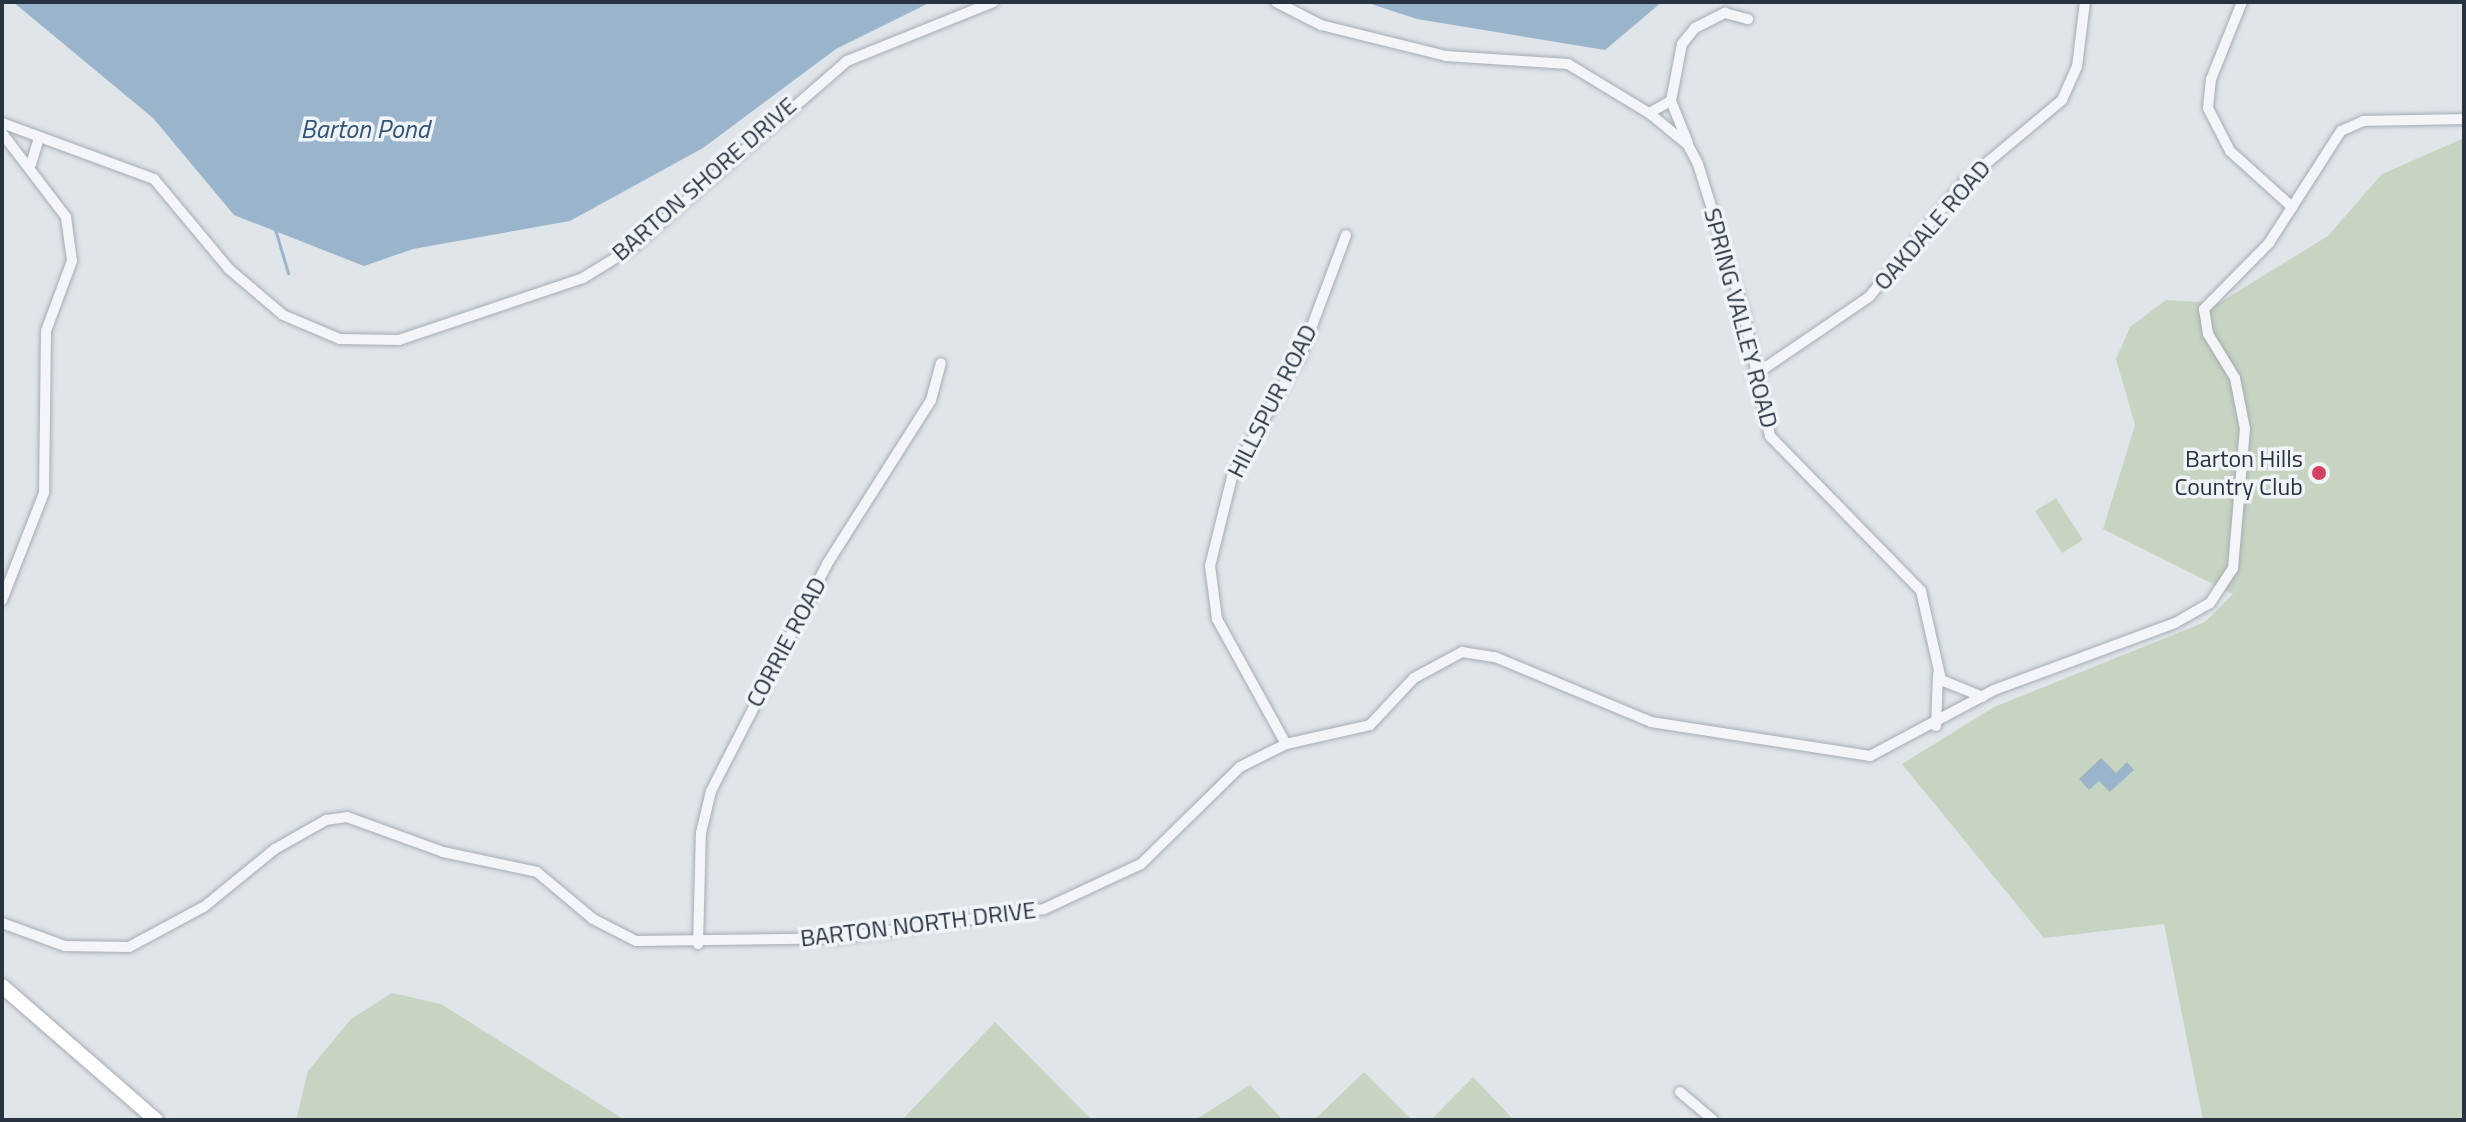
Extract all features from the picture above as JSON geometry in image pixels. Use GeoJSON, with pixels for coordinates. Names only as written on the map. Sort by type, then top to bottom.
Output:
{"type":"FeatureCollection","features":[{"type":"Feature","properties":{"kind":"street","name":"BARTON SHORE DRIVE"},"geometry":{"type":"LineString","coordinates":[[2,123],[154,179],[229,269],[283,315],[340,339],[399,340],[583,278],[632,248],[847,61],[994,2]]}},
{"type":"Feature","properties":{"kind":"street"},"geometry":{"type":"LineString","coordinates":[[1276,2],[1321,25],[1446,56],[1568,64],[1649,113],[1688,145]]}},
{"type":"Feature","properties":{"kind":"street","name":"OAKDALE ROAD"},"geometry":{"type":"LineString","coordinates":[[1753,376],[1863,303],[1964,182],[2062,100],[2077,67],[2085,2]]}},
{"type":"Feature","properties":{"kind":"street"},"geometry":{"type":"LineString","coordinates":[[2242,2],[2211,79],[2208,108],[2230,151],[2292,207],[2341,131],[2363,121],[2464,119]]}},
{"type":"Feature","properties":{"kind":"street"},"geometry":{"type":"LineString","coordinates":[[1688,145],[1671,101],[1682,44],[1695,28],[1725,13],[1748,19]]}},
{"type":"Feature","properties":{"kind":"street"},"geometry":{"type":"LineString","coordinates":[[1649,113],[1671,101]]}},
{"type":"Feature","properties":{"kind":"street"},"geometry":{"type":"LineString","coordinates":[[2,133],[31,164],[66,217],[72,261],[46,331],[44,493],[2,600]]}},
{"type":"Feature","properties":{"kind":"street"},"geometry":{"type":"LineString","coordinates":[[31,164],[39,137]]}},
{"type":"Feature","properties":{"kind":"street","name":"SPRING VALLEY ROAD"},"geometry":{"type":"LineString","coordinates":[[1688,145],[1735,281],[1753,376],[1770,436],[1921,591],[1930,611],[1938,674],[1936,726]]}},
{"type":"Feature","properties":{"kind":"street","name":"BARTON NORTH DRIVE"},"geometry":{"type":"LineString","coordinates":[[2,923],[77,948],[129,947],[205,906],[275,849],[326,820],[347,817],[443,852],[537,872],[614,934],[698,944],[840,938],[1044,909],[1141,864],[1240,767],[1286,744],[1370,725],[1414,678],[1462,652],[1495,657],[1556,688],[1705,736],[1870,756],[1936,726],[1983,697],[2175,623],[2228,583],[2239,525],[2243,405],[2208,334],[2204,309],[2269,243],[2292,207]]}},
{"type":"Feature","properties":{"kind":"street","name":"HILLSPUR ROAD"},"geometry":{"type":"LineString","coordinates":[[1286,744],[1217,619],[1210,566],[1233,473],[1301,355],[1346,235]]}},
{"type":"Feature","properties":{"kind":"street","name":"CORRIE ROAD"},"geometry":{"type":"LineString","coordinates":[[698,944],[701,833],[711,791],[827,564],[931,400],[941,363]]}},
{"type":"Feature","properties":{"kind":"street"},"geometry":{"type":"LineString","coordinates":[[1938,674],[1948,686],[1983,697]]}},
{"type":"Feature","properties":{"kind":"street"},"geometry":{"type":"LineString","coordinates":[[2,986],[156,1120]]}},
{"type":"Feature","properties":{"kind":"street"},"geometry":{"type":"LineString","coordinates":[[1680,1092],[1713,1120]]}},
{"type":"Feature","properties":{"kind":"green space","name":"Barton Hills Country Club"},"geometry":{"type":"Polygon","coordinates":[[[2464,138],[2464,1120],[2203,1120],[2164,924],[2044,938],[1902,764],[1994,707],[2205,622],[2233,594],[2103,529],[2135,425],[2116,359],[2130,327],[2166,300],[2219,303],[2328,236],[2382,174],[2464,138]]]}},
{"type":"Feature","properties":{"kind":"green space"},"geometry":{"type":"Polygon","coordinates":[[[2056,498],[2083,540],[2062,553],[2035,511],[2056,498]]]}},
{"type":"Feature","properties":{"kind":"green space"},"geometry":{"type":"Polygon","coordinates":[[[392,993],[441,1004],[625,1120],[296,1120],[308,1071],[351,1019],[392,993]]]}},
{"type":"Feature","properties":{"kind":"green space"},"geometry":{"type":"Polygon","coordinates":[[[995,1022],[1092,1120],[902,1120],[995,1022]]]}},
{"type":"Feature","properties":{"kind":"green space"},"geometry":{"type":"Polygon","coordinates":[[[1364,1072],[1412,1120],[1314,1120],[1364,1072]]]}},
{"type":"Feature","properties":{"kind":"green space"},"geometry":{"type":"Polygon","coordinates":[[[1473,1077],[1514,1120],[1431,1120],[1473,1077]]]}},
{"type":"Feature","properties":{"kind":"green space"},"geometry":{"type":"Polygon","coordinates":[[[1250,1085],[1283,1120],[1195,1120],[1250,1085]]]}},
{"type":"Feature","properties":{"kind":"water","name":"Barton Pond"},"geometry":{"type":"Polygon","coordinates":[[[13,2],[931,2],[836,49],[703,148],[570,221],[413,249],[364,266],[234,215],[153,118],[13,2]]]}},
{"type":"Feature","properties":{"kind":"water"},"geometry":{"type":"Polygon","coordinates":[[[1365,2],[1662,2],[1605,50],[1417,19],[1365,2]]]}},
{"type":"Feature","properties":{"kind":"water"},"geometry":{"type":"Polygon","coordinates":[[[2101,758],[2116,773],[2127,762],[2134,770],[2110,792],[2099,781],[2089,790],[2079,779],[2101,758]]]}},
{"type":"Feature","properties":{"kind":"waterway"},"geometry":{"type":"LineString","coordinates":[[275,229],[288,273]]}},
{"type":"Feature","properties":{"kind":"place","name":"Barton Hills Country Club"},"geometry":{"type":"Point","coordinates":[2319,473]}}]}
